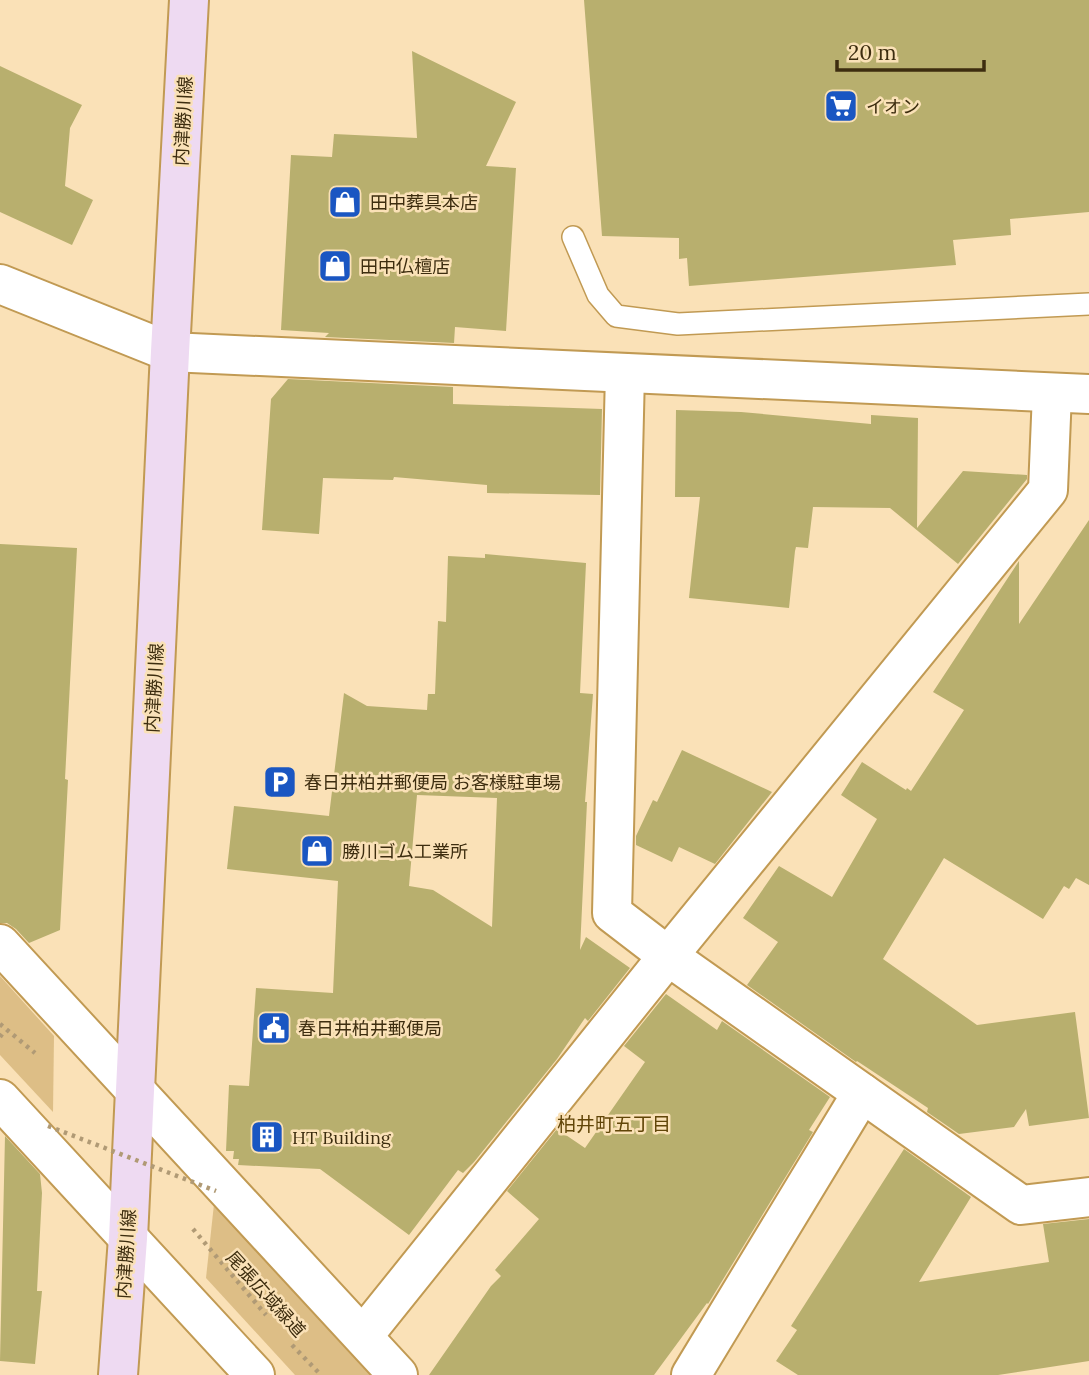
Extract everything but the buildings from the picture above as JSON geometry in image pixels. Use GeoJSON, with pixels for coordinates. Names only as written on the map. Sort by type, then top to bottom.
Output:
{"type":"FeatureCollection","features":[{"type":"Feature","properties":{"kind":"main road","name":"内津勝川線"},"geometry":{"type":"LineString","coordinates":[[118,1375],[128,1238],[189,0]]}},
{"type":"Feature","properties":{"kind":"street"},"geometry":{"type":"LineString","coordinates":[[0,284],[170,352],[1089,394]]}},
{"type":"Feature","properties":{"kind":"street"},"geometry":{"type":"LineString","coordinates":[[625,373],[612,913],[668,956],[1021,1205],[1089,1197]]}},
{"type":"Feature","properties":{"kind":"street"},"geometry":{"type":"LineString","coordinates":[[363,1336],[1048,490],[1052,393]]}},
{"type":"Feature","properties":{"kind":"street"},"geometry":{"type":"LineString","coordinates":[[0,944],[398,1375]]}},
{"type":"Feature","properties":{"kind":"street"},"geometry":{"type":"LineString","coordinates":[[691,1375],[862,1093]]}},
{"type":"Feature","properties":{"kind":"street"},"geometry":{"type":"LineString","coordinates":[[0,1099],[255,1375]]}},
{"type":"Feature","properties":{"kind":"lane"},"geometry":{"type":"LineString","coordinates":[[573,237],[598,295],[616,316],[653,321],[678,324],[1089,304]]}},
{"type":"Feature","properties":{"kind":"path"},"geometry":{"type":"LineString","coordinates":[[0,1037],[5,1030]]}},
{"type":"Feature","properties":{"kind":"path"},"geometry":{"type":"LineString","coordinates":[[48,1126],[216,1191]]}},
{"type":"Feature","properties":{"kind":"path","name":"尾張広域緑道"},"geometry":{"type":"LineString","coordinates":[[193,1229],[268,1318]]}},
{"type":"Feature","properties":{"kind":"path","name":"尾張広域緑道"},"geometry":{"type":"LineString","coordinates":[[285,1337],[321,1375]]}},
{"type":"Feature","properties":{"kind":"shaded area"},"geometry":{"type":"Polygon","coordinates":[[[0,976],[54,1036],[53,1112],[0,1055],[0,976]]]}},
{"type":"Feature","properties":{"kind":"shaded area"},"geometry":{"type":"Polygon","coordinates":[[[214,1204],[371,1375],[295,1375],[206,1278],[214,1204]]]}},
{"type":"Feature","properties":{"kind":"place","name":"イオン"},"geometry":{"type":"Point","coordinates":[841,106]}},
{"type":"Feature","properties":{"kind":"place","name":"田中葬具本店"},"geometry":{"type":"Point","coordinates":[345,202]}},
{"type":"Feature","properties":{"kind":"place","name":"田中仏檀店"},"geometry":{"type":"Point","coordinates":[335,266]}},
{"type":"Feature","properties":{"kind":"place","name":"春日井柏井郵便局 お客様駐車場"},"geometry":{"type":"Point","coordinates":[280,782]}},
{"type":"Feature","properties":{"kind":"place","name":"勝川ゴム工業所"},"geometry":{"type":"Point","coordinates":[317,851]}},
{"type":"Feature","properties":{"kind":"place","name":"春日井柏井郵便局"},"geometry":{"type":"Point","coordinates":[274,1028]}},
{"type":"Feature","properties":{"kind":"place","name":"HT Building"},"geometry":{"type":"Point","coordinates":[267,1137]}},
{"type":"Feature","properties":{"kind":"district","name":"柏井町五丁目"},"geometry":{"type":"Point","coordinates":[614,1124]}}]}
